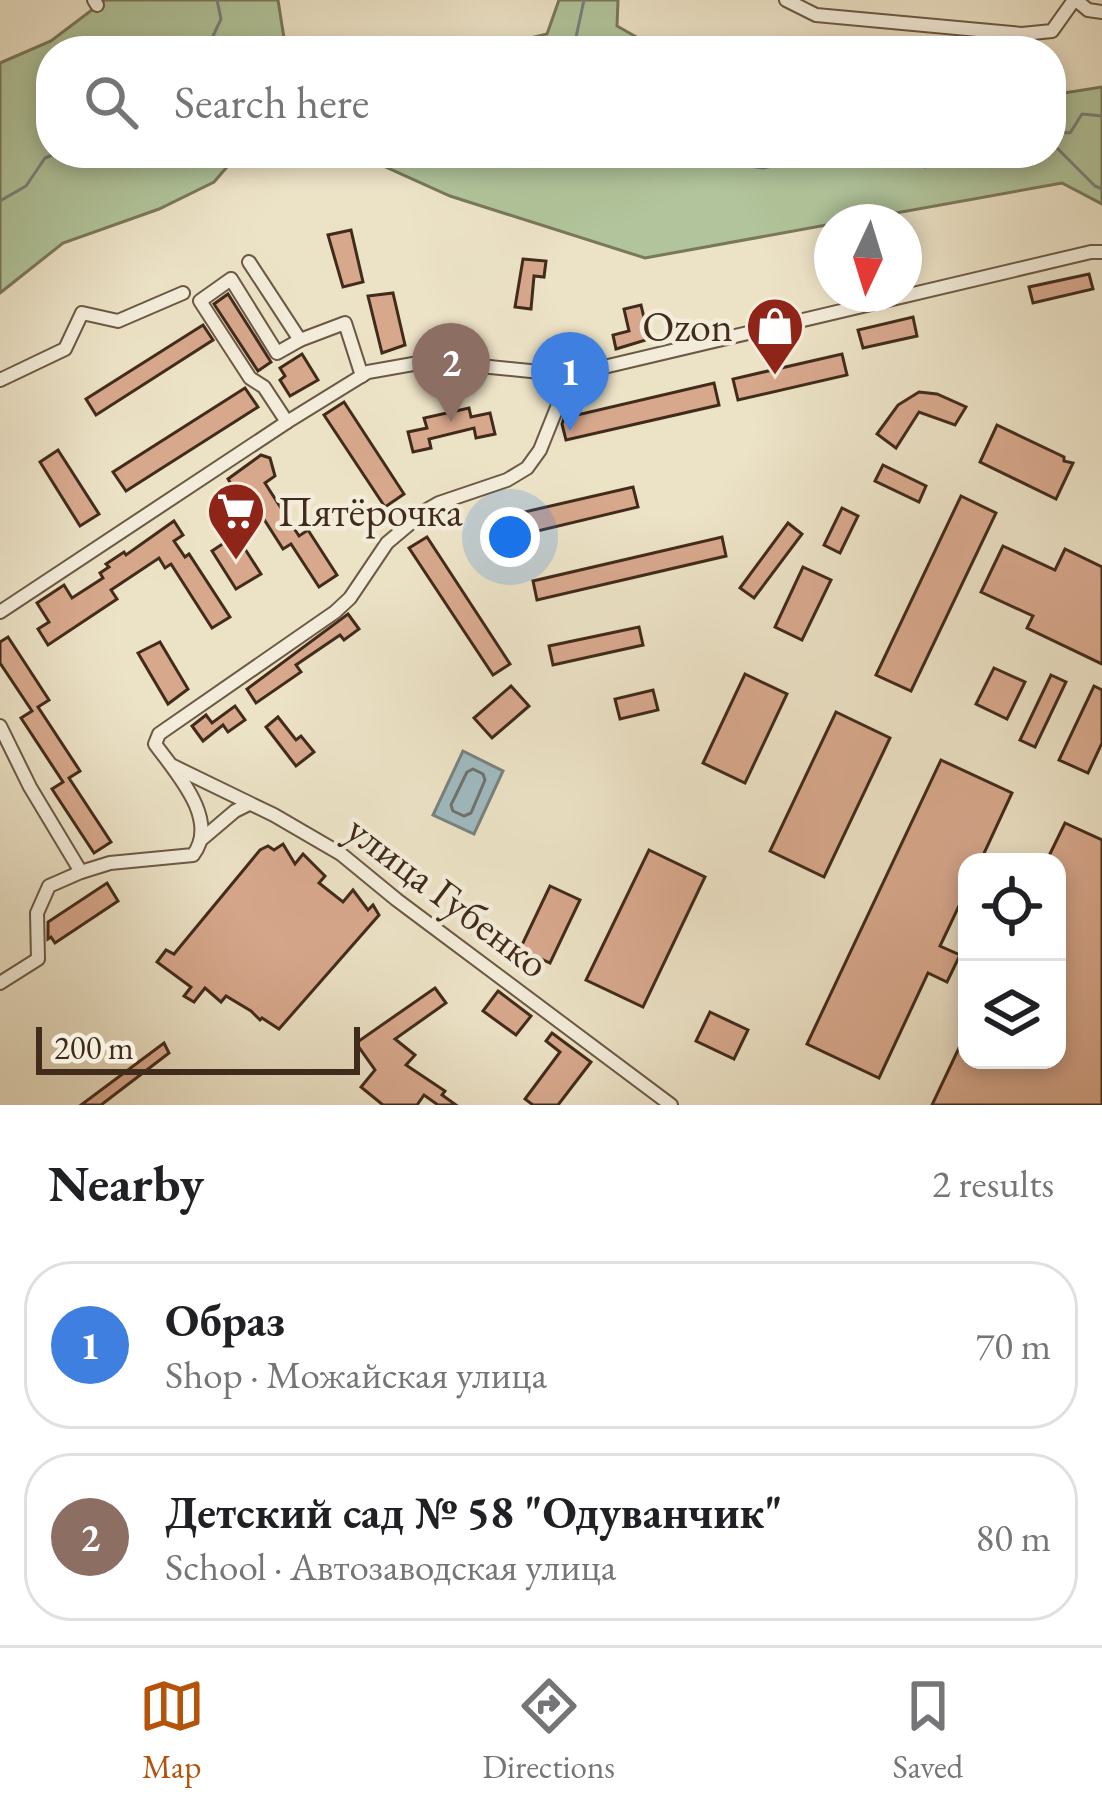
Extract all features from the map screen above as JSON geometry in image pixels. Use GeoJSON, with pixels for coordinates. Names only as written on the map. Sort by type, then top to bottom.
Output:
{"type":"FeatureCollection","features":[{"type":"Feature","properties":{"kind":"street"},"geometry":{"type":"LineString","coordinates":[[786,0],[816,15],[1022,34],[1052,31],[1075,0],[1088,10],[1102,12]]}},
{"type":"Feature","properties":{"kind":"street"},"geometry":{"type":"LineString","coordinates":[[0,612],[362,376],[430,361],[570,375],[1102,252]]}},
{"type":"Feature","properties":{"kind":"street"},"geometry":{"type":"LineString","coordinates":[[248,262],[300,340]]}},
{"type":"Feature","properties":{"kind":"street"},"geometry":{"type":"LineString","coordinates":[[287,422],[264,388],[250,378],[200,301],[231,279],[278,353],[345,323],[362,376]]}},
{"type":"Feature","properties":{"kind":"street"},"geometry":{"type":"LineString","coordinates":[[0,380],[65,349],[82,313],[118,321],[183,293]]}},
{"type":"Feature","properties":{"kind":"street"},"geometry":{"type":"LineString","coordinates":[[202,839],[200,815],[155,743],[164,728],[335,612],[387,543],[425,512],[527,468],[540,450],[570,375]]}},
{"type":"Feature","properties":{"kind":"street"},"geometry":{"type":"LineString","coordinates":[[0,726],[81,872]]}},
{"type":"Feature","properties":{"kind":"street","name":"улица Губенко"},"geometry":{"type":"LineString","coordinates":[[170,764],[341,854],[671,1105]]}},
{"type":"Feature","properties":{"kind":"street"},"geometry":{"type":"LineString","coordinates":[[0,983],[38,958],[37,913],[49,886],[110,863],[193,855],[202,839],[249,804]]}},
{"type":"Feature","properties":{"kind":"green space"},"geometry":{"type":"Polygon","coordinates":[[[105,0],[278,0],[284,36],[58,36],[105,0]]]}},
{"type":"Feature","properties":{"kind":"green space"},"geometry":{"type":"Polygon","coordinates":[[[559,0],[618,0],[617,26],[635,36],[539,36],[547,34],[559,0]]]}},
{"type":"Feature","properties":{"kind":"green space"},"geometry":{"type":"Polygon","coordinates":[[[36,47],[36,168],[226,168],[214,182],[159,209],[63,243],[0,293],[0,63],[36,47]]]}},
{"type":"Feature","properties":{"kind":"green space"},"geometry":{"type":"Polygon","coordinates":[[[1102,87],[1102,204],[1062,183],[922,208],[922,204],[814,204],[814,227],[645,258],[450,196],[388,168],[1066,168],[1066,93],[1102,87]]]}},
{"type":"Feature","properties":{"kind":"water"},"geometry":{"type":"Polygon","coordinates":[[[463,751],[503,771],[474,834],[433,815],[463,751]]]}},
{"type":"Feature","properties":{"kind":"building"},"geometry":{"type":"Polygon","coordinates":[[[351,230],[363,282],[343,287],[328,235],[351,230]]]}},
{"type":"Feature","properties":{"kind":"building"},"geometry":{"type":"Polygon","coordinates":[[[523,259],[546,261],[544,277],[534,276],[531,309],[515,307],[523,259]]]}},
{"type":"Feature","properties":{"kind":"building"},"geometry":{"type":"Polygon","coordinates":[[[1089,274],[1093,289],[1033,303],[1029,287],[1089,274]]]}},
{"type":"Feature","properties":{"kind":"building"},"geometry":{"type":"Polygon","coordinates":[[[393,293],[405,345],[382,353],[368,296],[393,293]]]}},
{"type":"Feature","properties":{"kind":"building"},"geometry":{"type":"Polygon","coordinates":[[[228,294],[271,362],[258,371],[214,304],[228,294]]]}},
{"type":"Feature","properties":{"kind":"building"},"geometry":{"type":"Polygon","coordinates":[[[641,305],[649,339],[616,349],[613,335],[629,331],[624,309],[641,305]]]}},
{"type":"Feature","properties":{"kind":"building"},"geometry":{"type":"Polygon","coordinates":[[[913,317],[917,336],[863,348],[858,330],[913,317]]]}},
{"type":"Feature","properties":{"kind":"building"},"geometry":{"type":"Polygon","coordinates":[[[203,325],[213,340],[96,415],[86,399],[203,325]]]}},
{"type":"Feature","properties":{"kind":"building"},"geometry":{"type":"Polygon","coordinates":[[[302,354],[318,380],[290,396],[280,380],[285,376],[280,368],[302,354]]]}},
{"type":"Feature","properties":{"kind":"building"},"geometry":{"type":"Polygon","coordinates":[[[842,354],[847,375],[738,400],[733,379],[842,354]]]}},
{"type":"Feature","properties":{"kind":"building"},"geometry":{"type":"Polygon","coordinates":[[[714,383],[719,405],[566,440],[564,418],[714,383]]]}},
{"type":"Feature","properties":{"kind":"building"},"geometry":{"type":"Polygon","coordinates":[[[245,388],[258,407],[126,491],[113,472],[245,388]]]}},
{"type":"Feature","properties":{"kind":"building"},"geometry":{"type":"Polygon","coordinates":[[[919,392],[966,407],[955,425],[919,412],[896,448],[877,434],[898,405],[919,392]]]}},
{"type":"Feature","properties":{"kind":"building"},"geometry":{"type":"Polygon","coordinates":[[[344,402],[404,494],[385,507],[324,415],[344,402]]]}},
{"type":"Feature","properties":{"kind":"building"},"geometry":{"type":"Polygon","coordinates":[[[469,408],[471,417],[490,413],[495,434],[476,438],[474,428],[429,439],[431,448],[413,452],[408,432],[427,428],[424,418],[469,408]]]}},
{"type":"Feature","properties":{"kind":"building"},"geometry":{"type":"Polygon","coordinates":[[[997,425],[1073,463],[1056,499],[980,462],[997,425]]]}},
{"type":"Feature","properties":{"kind":"building"},"geometry":{"type":"Polygon","coordinates":[[[58,450],[99,514],[80,526],[40,462],[58,450]]]}},
{"type":"Feature","properties":{"kind":"building"},"geometry":{"type":"Polygon","coordinates":[[[261,455],[270,458],[275,476],[265,483],[299,536],[308,530],[337,575],[319,587],[291,544],[283,549],[251,499],[243,504],[228,479],[261,455]]]}},
{"type":"Feature","properties":{"kind":"building"},"geometry":{"type":"Polygon","coordinates":[[[883,465],[926,486],[919,502],[875,481],[883,465]]]}},
{"type":"Feature","properties":{"kind":"building"},"geometry":{"type":"Polygon","coordinates":[[[633,487],[638,507],[525,534],[520,513],[633,487]]]}},
{"type":"Feature","properties":{"kind":"building"},"geometry":{"type":"Polygon","coordinates":[[[961,496],[996,513],[911,691],[876,675],[961,496]]]}},
{"type":"Feature","properties":{"kind":"building"},"geometry":{"type":"Polygon","coordinates":[[[842,508],[858,516],[840,553],[824,545],[842,508]]]}},
{"type":"Feature","properties":{"kind":"building"},"geometry":{"type":"Polygon","coordinates":[[[174,521],[183,535],[174,541],[185,557],[189,554],[230,617],[212,628],[171,564],[165,568],[159,558],[111,590],[117,599],[48,645],[38,629],[49,622],[37,603],[64,585],[72,598],[103,578],[100,573],[109,567],[106,564],[174,521]]]}},
{"type":"Feature","properties":{"kind":"building"},"geometry":{"type":"Polygon","coordinates":[[[788,523],[802,534],[754,598],[740,588],[788,523]]]}},
{"type":"Feature","properties":{"kind":"building","name":"Пятёрочка"},"geometry":{"type":"Polygon","coordinates":[[[236,535],[261,574],[236,589],[212,551],[236,535]]]}},
{"type":"Feature","properties":{"kind":"building"},"geometry":{"type":"Polygon","coordinates":[[[427,537],[510,664],[493,675],[409,548],[427,537]]]}},
{"type":"Feature","properties":{"kind":"building"},"geometry":{"type":"Polygon","coordinates":[[[722,537],[726,556],[537,600],[533,581],[722,537]]]}},
{"type":"Feature","properties":{"kind":"building"},"geometry":{"type":"Polygon","coordinates":[[[1003,546],[1055,570],[1065,549],[1102,567],[1102,664],[1027,628],[1033,616],[981,592],[1003,546]]]}},
{"type":"Feature","properties":{"kind":"building"},"geometry":{"type":"Polygon","coordinates":[[[803,567],[831,580],[802,640],[775,627],[803,567]]]}},
{"type":"Feature","properties":{"kind":"building"},"geometry":{"type":"Polygon","coordinates":[[[348,614],[359,629],[344,640],[340,635],[296,665],[301,672],[256,703],[247,689],[348,614]]]}},
{"type":"Feature","properties":{"kind":"building"},"geometry":{"type":"Polygon","coordinates":[[[639,627],[643,645],[553,665],[549,646],[639,627]]]}},
{"type":"Feature","properties":{"kind":"building"},"geometry":{"type":"Polygon","coordinates":[[[8,637],[49,700],[38,707],[80,771],[69,778],[111,842],[94,853],[52,789],[63,782],[21,718],[32,711],[0,663],[0,642],[8,637]]]}},
{"type":"Feature","properties":{"kind":"building"},"geometry":{"type":"Polygon","coordinates":[[[160,642],[188,689],[168,704],[138,653],[160,642]]]}},
{"type":"Feature","properties":{"kind":"building"},"geometry":{"type":"Polygon","coordinates":[[[994,668],[1025,682],[1007,719],[976,704],[994,668]]]}},
{"type":"Feature","properties":{"kind":"building"},"geometry":{"type":"Polygon","coordinates":[[[745,674],[787,694],[745,783],[703,763],[745,674]]]}},
{"type":"Feature","properties":{"kind":"building"},"geometry":{"type":"Polygon","coordinates":[[[1051,675],[1066,682],[1035,747],[1020,740],[1051,675]]]}},
{"type":"Feature","properties":{"kind":"building"},"geometry":{"type":"Polygon","coordinates":[[[511,686],[529,706],[492,738],[474,718],[511,686]]]}},
{"type":"Feature","properties":{"kind":"building"},"geometry":{"type":"Polygon","coordinates":[[[1094,686],[1102,690],[1102,743],[1088,773],[1059,760],[1094,686]]]}},
{"type":"Feature","properties":{"kind":"building"},"geometry":{"type":"Polygon","coordinates":[[[653,690],[658,710],[620,719],[615,699],[653,690]]]}},
{"type":"Feature","properties":{"kind":"building"},"geometry":{"type":"Polygon","coordinates":[[[235,706],[245,720],[228,732],[223,725],[203,741],[192,726],[206,715],[212,723],[235,706]]]}},
{"type":"Feature","properties":{"kind":"building"},"geometry":{"type":"Polygon","coordinates":[[[836,712],[890,738],[824,877],[770,851],[836,712]]]}},
{"type":"Feature","properties":{"kind":"building"},"geometry":{"type":"Polygon","coordinates":[[[278,717],[296,740],[301,736],[314,752],[296,766],[266,727],[278,717]]]}},
{"type":"Feature","properties":{"kind":"building"},"geometry":{"type":"Polygon","coordinates":[[[941,760],[1012,793],[984,853],[958,853],[958,908],[940,946],[958,954],[958,959],[947,982],[928,973],[879,1078],[807,1044],[941,760]]]}},
{"type":"Feature","properties":{"kind":"building"},"geometry":{"type":"Polygon","coordinates":[[[1065,823],[1102,840],[1102,1105],[932,1105],[958,1050],[958,1069],[1066,1069],[1066,853],[1050,853],[1065,823]]]}},
{"type":"Feature","properties":{"kind":"building"},"geometry":{"type":"Polygon","coordinates":[[[283,844],[295,864],[303,854],[325,876],[319,883],[343,902],[353,890],[368,910],[373,905],[379,915],[279,1029],[226,996],[221,1002],[205,988],[194,1002],[184,996],[191,987],[157,962],[166,950],[174,954],[260,850],[283,844]]]}},
{"type":"Feature","properties":{"kind":"building"},"geometry":{"type":"Polygon","coordinates":[[[649,850],[705,877],[643,1007],[586,980],[649,850]]]}},
{"type":"Feature","properties":{"kind":"building"},"geometry":{"type":"Polygon","coordinates":[[[107,883],[118,901],[55,943],[48,939],[48,922],[107,883]]]}},
{"type":"Feature","properties":{"kind":"building"},"geometry":{"type":"Polygon","coordinates":[[[550,886],[580,900],[550,963],[520,949],[550,886]]]}},
{"type":"Feature","properties":{"kind":"building"},"geometry":{"type":"Polygon","coordinates":[[[435,988],[446,1003],[395,1039],[415,1055],[406,1065],[445,1091],[442,1095],[456,1105],[438,1105],[424,1095],[417,1105],[383,1105],[361,1087],[375,1070],[356,1043],[435,988]]]}},
{"type":"Feature","properties":{"kind":"building"},"geometry":{"type":"Polygon","coordinates":[[[498,991],[531,1016],[516,1035],[483,1011],[498,991]]]}},
{"type":"Feature","properties":{"kind":"building"},"geometry":{"type":"Polygon","coordinates":[[[710,1012],[748,1030],[734,1059],[696,1041],[710,1012]]]}},
{"type":"Feature","properties":{"kind":"building"},"geometry":{"type":"Polygon","coordinates":[[[552,1033],[591,1062],[558,1105],[533,1105],[525,1099],[560,1052],[546,1041],[552,1033]]]}},
{"type":"Feature","properties":{"kind":"building"},"geometry":{"type":"Polygon","coordinates":[[[164,1043],[169,1053],[101,1105],[81,1105],[164,1043]]]}},
{"type":"Feature","properties":{"kind":"waterway"},"geometry":{"type":"LineString","coordinates":[[213,36],[221,19],[217,0]]}},
{"type":"Feature","properties":{"kind":"waterway"},"geometry":{"type":"LineString","coordinates":[[576,36],[584,0]]}},
{"type":"Feature","properties":{"kind":"waterway"},"geometry":{"type":"LineString","coordinates":[[1066,133],[1082,114],[1102,116]]}},
{"type":"Feature","properties":{"kind":"waterway"},"geometry":{"type":"LineString","coordinates":[[1066,157],[1102,189]]}},
{"type":"Feature","properties":{"kind":"waterway"},"geometry":{"type":"LineString","coordinates":[[0,201],[26,186],[38,168]]}},
{"type":"Feature","properties":{"kind":"place","name":"Ozon"},"geometry":{"type":"Point","coordinates":[775,377]}},
{"type":"Feature","properties":{"kind":"place","name":"Детский сад № 58 \"Одуванчик\""},"geometry":{"type":"Point","coordinates":[451,422]}},
{"type":"Feature","properties":{"kind":"place","name":"Образ"},"geometry":{"type":"Point","coordinates":[570,431]}},
{"type":"Feature","properties":{"kind":"place","name":"Пятёрочка"},"geometry":{"type":"Point","coordinates":[236,562]}}]}
